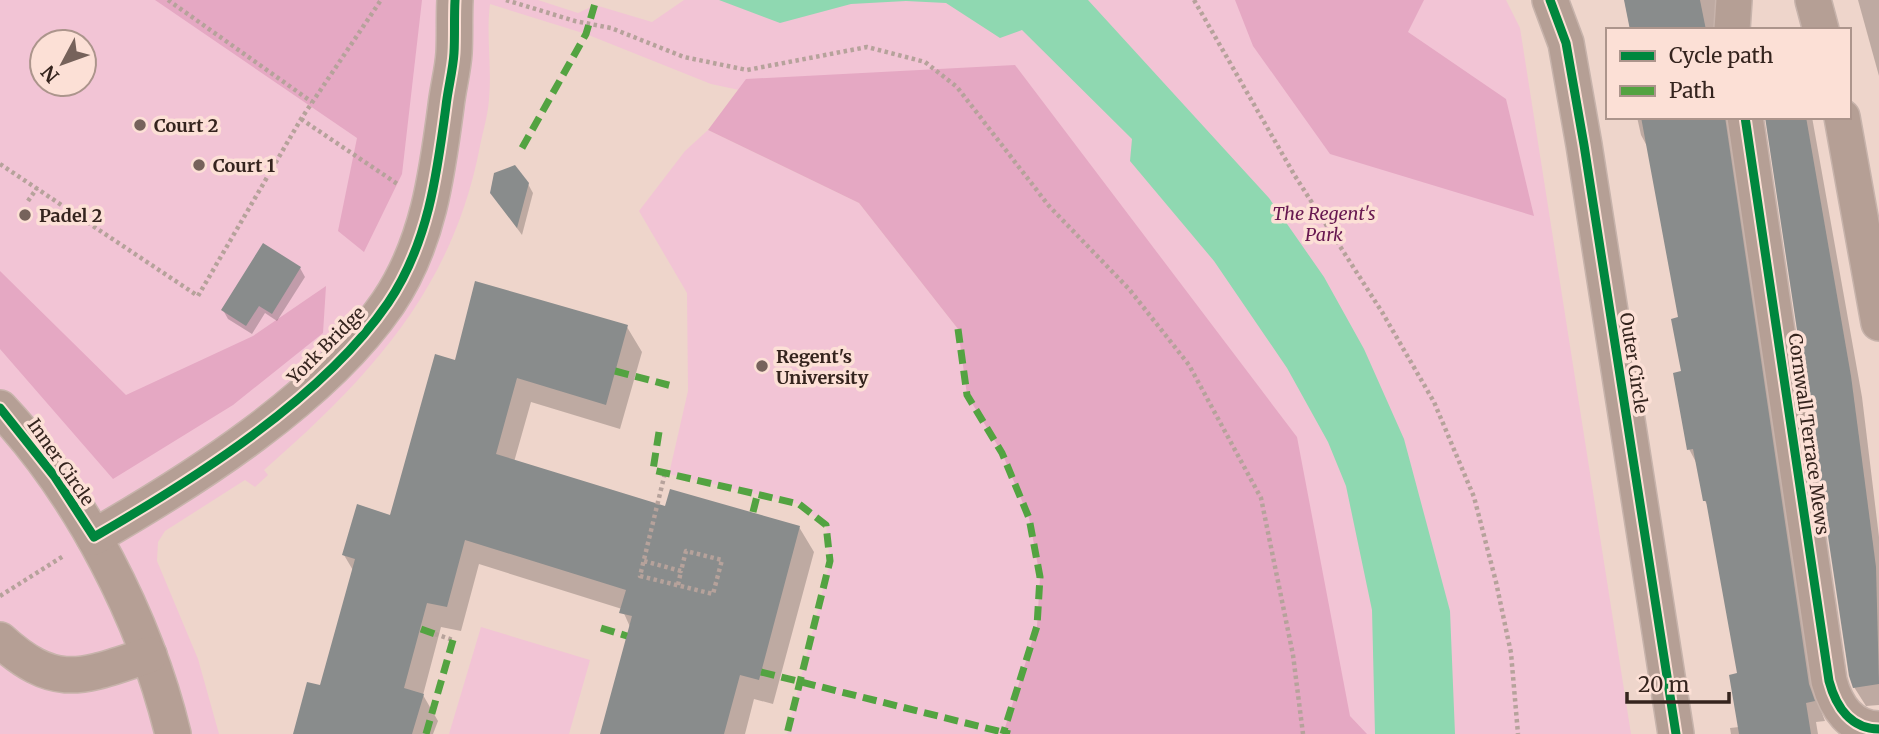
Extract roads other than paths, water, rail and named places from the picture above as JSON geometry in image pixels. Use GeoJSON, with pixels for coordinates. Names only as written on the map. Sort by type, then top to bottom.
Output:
{"type":"FeatureCollection","features":[{"type":"Feature","properties":{"kind":"street","name":"York Bridge"},"geometry":{"type":"LineString","coordinates":[[94,537],[201,473],[240,444],[335,363],[389,301],[415,249],[433,200],[454,57],[455,0]]}},
{"type":"Feature","properties":{"kind":"street","name":"Outer Circle"},"geometry":{"type":"LineString","coordinates":[[1550,0],[1566,43],[1584,145],[1675,734]]}},
{"type":"Feature","properties":{"kind":"street"},"geometry":{"type":"LineString","coordinates":[[1732,28],[1734,0]]}},
{"type":"Feature","properties":{"kind":"street"},"geometry":{"type":"LineString","coordinates":[[1813,0],[1820,28]]}},
{"type":"Feature","properties":{"kind":"street","name":"Cornwall Terrace Mews"},"geometry":{"type":"LineString","coordinates":[[1745,119],[1829,681],[1838,704],[1849,719],[1867,729],[1879,729]]}},
{"type":"Feature","properties":{"kind":"street"},"geometry":{"type":"LineString","coordinates":[[1843,119],[1868,196],[1879,323]]}},
{"type":"Feature","properties":{"kind":"street","name":"Inner Circle"},"geometry":{"type":"LineString","coordinates":[[6,425],[94,537],[149,654],[173,734]]}},
{"type":"Feature","properties":{"kind":"street"},"geometry":{"type":"LineString","coordinates":[[0,640],[17,656],[55,675],[85,676],[149,654]]}},
{"type":"Feature","properties":{"kind":"place","name":"Court 2"},"geometry":{"type":"Point","coordinates":[140,125]}},
{"type":"Feature","properties":{"kind":"place","name":"Court 1"},"geometry":{"type":"Point","coordinates":[199,165]}},
{"type":"Feature","properties":{"kind":"place","name":"Padel 2"},"geometry":{"type":"Point","coordinates":[25,215]}},
{"type":"Feature","properties":{"kind":"place","name":"Regent's University"},"geometry":{"type":"Point","coordinates":[762,366]}},
{"type":"Feature","properties":{"kind":"park label","name":"The Regent's Park"},"geometry":{"type":"Point","coordinates":[1324,223]}}]}
